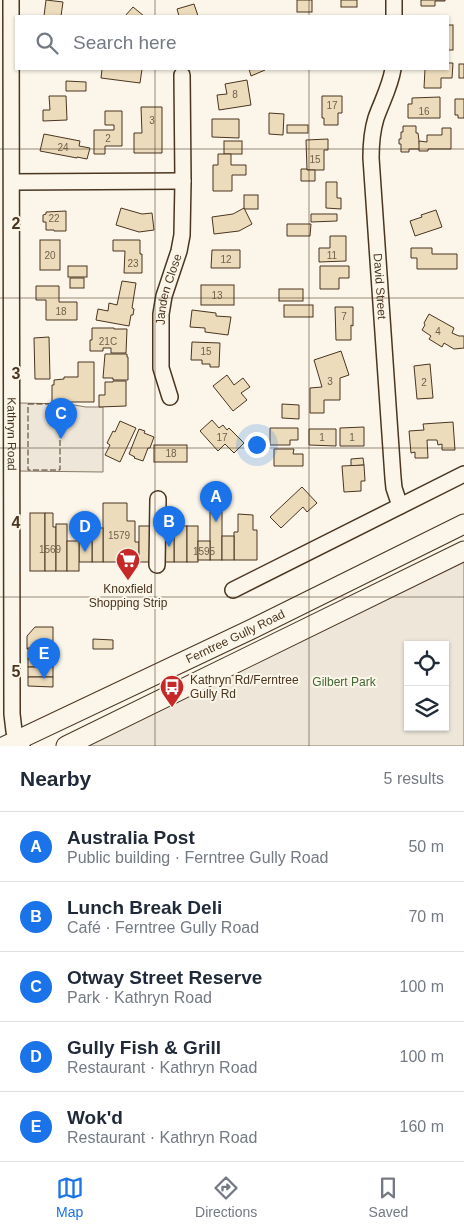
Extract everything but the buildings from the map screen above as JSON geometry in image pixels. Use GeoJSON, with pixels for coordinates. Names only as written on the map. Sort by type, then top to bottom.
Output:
{"type":"FeatureCollection","features":[{"type":"Feature","properties":{"kind":"main road","name":"Ferntree Gully Road"},"geometry":{"type":"LineString","coordinates":[[15,744],[464,524]]}},
{"type":"Feature","properties":{"kind":"main road","name":"Ferntree Gully Road"},"geometry":{"type":"LineString","coordinates":[[66,746],[464,551]]}},
{"type":"Feature","properties":{"kind":"main road"},"geometry":{"type":"LineString","coordinates":[[245,632],[256,654]]}},
{"type":"Feature","properties":{"kind":"street","name":"Kathryn Road"},"geometry":{"type":"LineString","coordinates":[[12,0],[6,69],[12,182],[6,506],[12,720],[15,744]]}},
{"type":"Feature","properties":{"kind":"street"},"geometry":{"type":"LineString","coordinates":[[394,0],[394,15]]}},
{"type":"Feature","properties":{"kind":"street","name":"David Street"},"geometry":{"type":"LineString","coordinates":[[392,70],[389,85],[373,131],[370,158],[392,478],[400,506]]}},
{"type":"Feature","properties":{"kind":"street","name":"Janden Close"},"geometry":{"type":"LineString","coordinates":[[170,397],[161,368],[161,314],[164,296],[181,243],[183,226],[182,75]]}},
{"type":"Feature","properties":{"kind":"street"},"geometry":{"type":"LineString","coordinates":[[12,182],[183,181]]}},
{"type":"Feature","properties":{"kind":"street"},"geometry":{"type":"LineString","coordinates":[[233,590],[464,474]]}},
{"type":"Feature","properties":{"kind":"street"},"geometry":{"type":"LineString","coordinates":[[157,564],[158,499]]}},
{"type":"Feature","properties":{"kind":"green space"},"geometry":{"type":"Polygon","coordinates":[[[19,403],[103,407],[103,472],[19,471],[19,403]]]}},
{"type":"Feature","properties":{"kind":"green space","name":"Gilbert Park"},"geometry":{"type":"Polygon","coordinates":[[[464,551],[464,746],[66,746],[464,551]]]}},
{"type":"Feature","properties":{"kind":"fence"},"geometry":{"type":"LineString","coordinates":[[28,404],[60,404],[60,470],[28,470],[28,404]]}},
{"type":"Feature","properties":{"kind":"place","name":"Otway Street Reserve"},"geometry":{"type":"Point","coordinates":[61,439]}},
{"type":"Feature","properties":{"kind":"place","name":"Australia Post"},"geometry":{"type":"Point","coordinates":[216,522]}},
{"type":"Feature","properties":{"kind":"place","name":"Lunch Break Deli"},"geometry":{"type":"Point","coordinates":[169,547]}},
{"type":"Feature","properties":{"kind":"place","name":"Gully Fish & Grill"},"geometry":{"type":"Point","coordinates":[85,552]}},
{"type":"Feature","properties":{"kind":"place","name":"Knoxfield Shopping Strip"},"geometry":{"type":"Point","coordinates":[128,581]}},
{"type":"Feature","properties":{"kind":"place","name":"Wok'd"},"geometry":{"type":"Point","coordinates":[44,679]}},
{"type":"Feature","properties":{"kind":"place","name":"Kathryn Rd/Ferntree Gully Rd"},"geometry":{"type":"Point","coordinates":[172,708]}}]}
